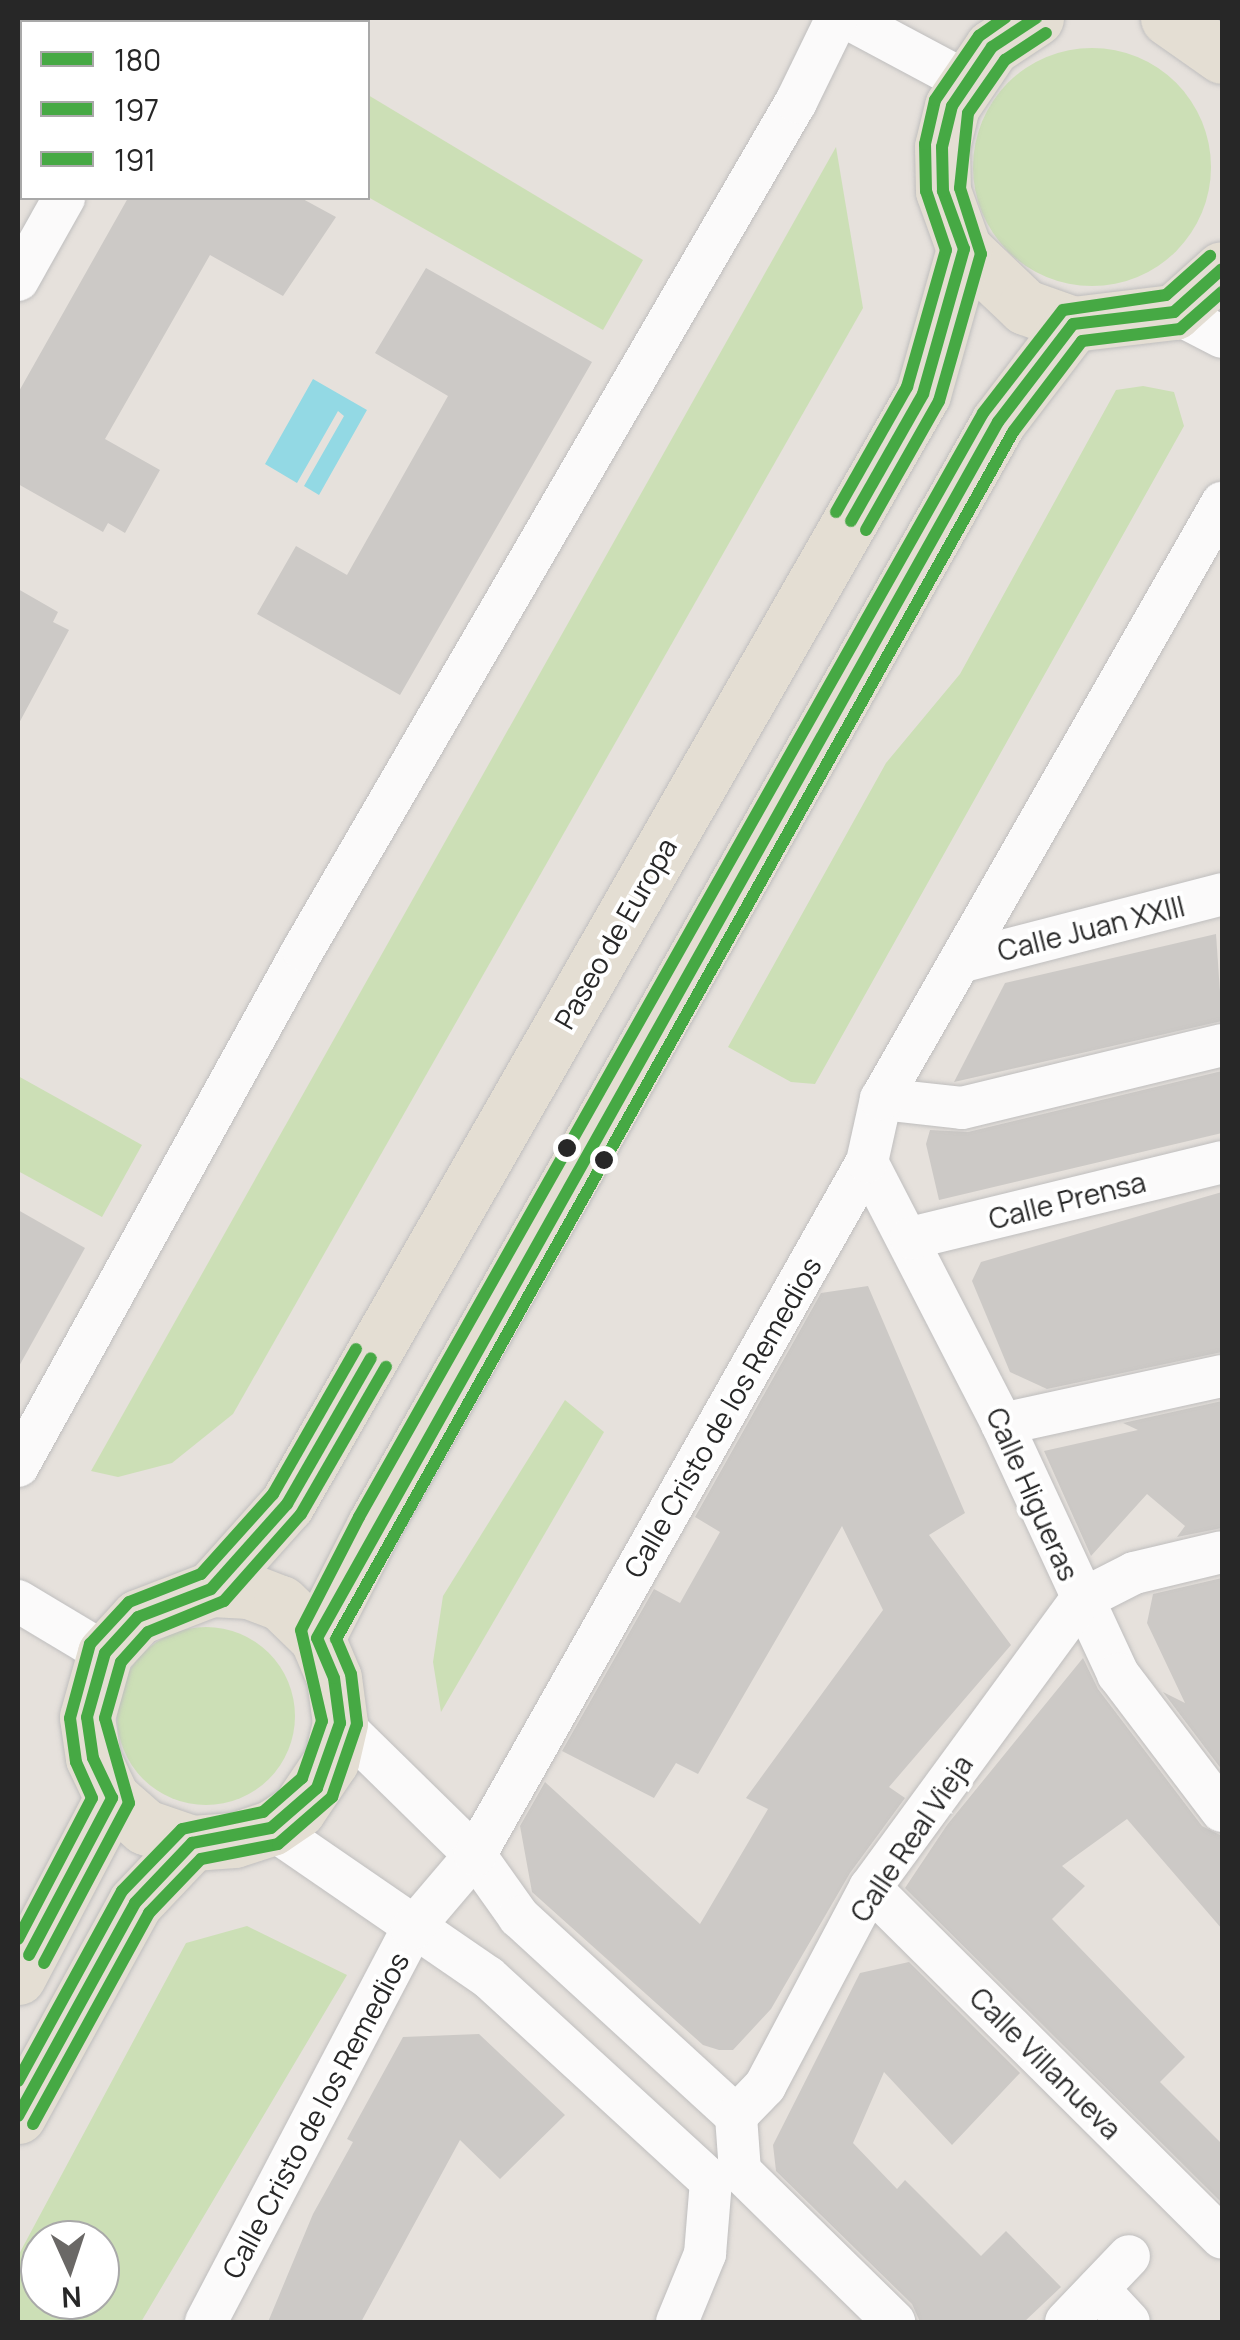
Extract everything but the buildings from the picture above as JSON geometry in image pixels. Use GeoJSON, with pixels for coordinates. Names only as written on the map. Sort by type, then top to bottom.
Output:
{"type":"FeatureCollection","features":[{"type":"Feature","properties":{"kind":"main road"},"geometry":{"type":"LineString","coordinates":[[1036,18],[992,47],[965,82],[942,147],[943,191],[964,248],[1025,307],[1073,324],[1174,312],[1222,268]]}},
{"type":"Feature","properties":{"kind":"main road"},"geometry":{"type":"LineString","coordinates":[[1168,18],[1222,56]]}},
{"type":"Feature","properties":{"kind":"main road","name":"Paseo de Europa"},"geometry":{"type":"LineString","coordinates":[[212,1589],[287,1504],[923,394],[964,248]]}},
{"type":"Feature","properties":{"kind":"main road"},"geometry":{"type":"LineString","coordinates":[[317,1638],[374,1526],[998,422],[1073,324]]}},
{"type":"Feature","properties":{"kind":"main road"},"geometry":{"type":"LineString","coordinates":[[212,1589],[249,1592],[281,1604],[317,1638],[334,1678],[340,1723],[317,1788],[271,1828],[192,1843],[145,1827],[112,1798],[94,1758],[86,1717],[106,1653],[138,1617],[212,1589]]}},
{"type":"Feature","properties":{"kind":"main road"},"geometry":{"type":"LineString","coordinates":[[18,1977],[112,1798]]}},
{"type":"Feature","properties":{"kind":"main road"},"geometry":{"type":"LineString","coordinates":[[18,2116],[136,1903],[192,1843]]}},
{"type":"Feature","properties":{"kind":"street"},"geometry":{"type":"LineString","coordinates":[[18,1466],[302,950],[796,102],[837,18]]}},
{"type":"Feature","properties":{"kind":"street"},"geometry":{"type":"LineString","coordinates":[[847,18],[965,82]]}},
{"type":"Feature","properties":{"kind":"street"},"geometry":{"type":"LineString","coordinates":[[18,280],[63,200]]}},
{"type":"Feature","properties":{"kind":"street"},"geometry":{"type":"LineString","coordinates":[[1174,312],[1222,337]]}},
{"type":"Feature","properties":{"kind":"street","name":"Calle Cristo de los Remedios"},"geometry":{"type":"LineString","coordinates":[[206,2322],[412,1929],[474,1855],[867,1162],[881,1099],[1222,503]]}},
{"type":"Feature","properties":{"kind":"street","name":"Calle Juan XXIII"},"geometry":{"type":"LineString","coordinates":[[960,962],[1222,894]]}},
{"type":"Feature","properties":{"kind":"street"},"geometry":{"type":"LineString","coordinates":[[881,1099],[962,1108],[1222,1045]]}},
{"type":"Feature","properties":{"kind":"street","name":"Calle Higueras"},"geometry":{"type":"LineString","coordinates":[[867,1162],[911,1238],[1118,1674],[1222,1811]]}},
{"type":"Feature","properties":{"kind":"street","name":"Calle Prensa"},"geometry":{"type":"LineString","coordinates":[[911,1238],[1222,1162]]}},
{"type":"Feature","properties":{"kind":"street"},"geometry":{"type":"LineString","coordinates":[[1002,1424],[1222,1376]]}},
{"type":"Feature","properties":{"kind":"street","name":"Calle Real Vieja"},"geometry":{"type":"LineString","coordinates":[[736,2116],[766,2086],[870,1888],[1081,1600],[1134,1572],[1222,1552]]}},
{"type":"Feature","properties":{"kind":"street"},"geometry":{"type":"LineString","coordinates":[[18,1601],[106,1653]]}},
{"type":"Feature","properties":{"kind":"street"},"geometry":{"type":"LineString","coordinates":[[340,1723],[474,1855],[519,1917],[736,2116],[726,2176],[705,2254],[677,2322]]}},
{"type":"Feature","properties":{"kind":"street"},"geometry":{"type":"LineString","coordinates":[[271,1828],[412,1929],[488,1977],[894,2322]]}},
{"type":"Feature","properties":{"kind":"street","name":"Calle Villanueva"},"geometry":{"type":"LineString","coordinates":[[870,1888],[1222,2238]]}},
{"type":"Feature","properties":{"kind":"street"},"geometry":{"type":"LineString","coordinates":[[1066,2322],[1129,2256]]}},
{"type":"Feature","properties":{"kind":"street"},"geometry":{"type":"LineString","coordinates":[[1098,2289],[1129,2322]]}},
{"type":"Feature","properties":{"kind":"green space"},"geometry":{"type":"Polygon","coordinates":[[[1092,48],[1137,57],[1176,83],[1202,122],[1211,167],[1202,212],[1176,251],[1137,277],[1092,286],[1047,277],[1008,251],[982,212],[973,167],[982,122],[1008,83],[1047,57],[1092,48]]]}},
{"type":"Feature","properties":{"kind":"green space"},"geometry":{"type":"Polygon","coordinates":[[[370,96],[643,260],[603,330],[370,198],[370,96]]]}},
{"type":"Feature","properties":{"kind":"green space"},"geometry":{"type":"Polygon","coordinates":[[[836,147],[863,308],[233,1414],[172,1463],[118,1477],[91,1471],[836,147]]]}},
{"type":"Feature","properties":{"kind":"green space"},"geometry":{"type":"Polygon","coordinates":[[[1143,386],[1174,392],[1184,426],[815,1084],[791,1082],[728,1047],[886,763],[960,674],[1116,390],[1143,386]]]}},
{"type":"Feature","properties":{"kind":"green space"},"geometry":{"type":"Polygon","coordinates":[[[18,1076],[142,1145],[102,1217],[18,1171],[18,1076]]]}},
{"type":"Feature","properties":{"kind":"green space"},"geometry":{"type":"Polygon","coordinates":[[[565,1400],[604,1432],[441,1712],[433,1662],[443,1596],[565,1400]]]}},
{"type":"Feature","properties":{"kind":"green space"},"geometry":{"type":"Polygon","coordinates":[[[206,1627],[240,1634],[269,1653],[288,1682],[295,1716],[288,1750],[269,1779],[240,1798],[206,1805],[172,1798],[143,1779],[124,1750],[117,1716],[124,1682],[143,1653],[172,1634],[206,1627]]]}},
{"type":"Feature","properties":{"kind":"green space"},"geometry":{"type":"Polygon","coordinates":[[[247,1926],[347,1975],[141,2322],[18,2322],[20,2252],[20,2320],[120,2320],[120,2220],[37,2220],[186,1943],[247,1926]]]}},
{"type":"Feature","properties":{"kind":"water"},"geometry":{"type":"Polygon","coordinates":[[[313,379],[367,410],[319,495],[304,486],[344,416],[338,411],[297,483],[265,464],[313,379]]]}},
{"type":"Feature","properties":{"kind":"transit line","name":"191"},"geometry":{"type":"LineString","coordinates":[[836,512],[907,387],[946,250],[926,191],[925,144],[935,100],[979,36],[1005,18]]}},
{"type":"Feature","properties":{"kind":"transit line","name":"180"},"geometry":{"type":"LineString","coordinates":[[851,521],[923,394],[964,249],[943,191],[942,147],[952,106],[992,47],[1036,18]]}},
{"type":"Feature","properties":{"kind":"transit line","name":"197"},"geometry":{"type":"LineString","coordinates":[[866,530],[939,401],[981,254],[960,188],[968,113],[1005,60],[1046,33]]}},
{"type":"Feature","properties":{"kind":"transit line","name":"191"},"geometry":{"type":"LineString","coordinates":[[18,2081],[122,1891],[182,1829],[263,1812],[302,1778],[322,1721],[301,1630],[359,1517],[983,413],[1063,310],[1166,295],[1210,256]]}},
{"type":"Feature","properties":{"kind":"transit line","name":"180"},"geometry":{"type":"LineString","coordinates":[[18,2116],[135,1903],[192,1843],[271,1828],[317,1788],[340,1723],[334,1678],[317,1638],[998,422],[1073,324],[1174,312],[1222,269]]}},
{"type":"Feature","properties":{"kind":"transit line","name":"197"},"geometry":{"type":"LineString","coordinates":[[33,2124],[149,1913],[201,1859],[278,1844],[332,1797],[357,1724],[351,1674],[336,1639],[1013,432],[1082,341],[1180,329],[1222,292]]}},
{"type":"Feature","properties":{"kind":"transit line","name":"191"},"geometry":{"type":"LineString","coordinates":[[18,1939],[92,1798],[76,1762],[70,1718],[90,1644],[129,1602],[201,1574],[273,1494],[356,1349]]}},
{"type":"Feature","properties":{"kind":"transit line","name":"180"},"geometry":{"type":"LineString","coordinates":[[29,1955],[112,1798],[93,1758],[87,1717],[105,1653],[138,1617],[211,1589],[287,1504],[371,1358]]}},
{"type":"Feature","properties":{"kind":"transit line","name":"197"},"geometry":{"type":"LineString","coordinates":[[44,1963],[129,1803],[105,1718],[121,1662],[148,1632],[224,1601],[301,1514],[386,1367]]}}]}
